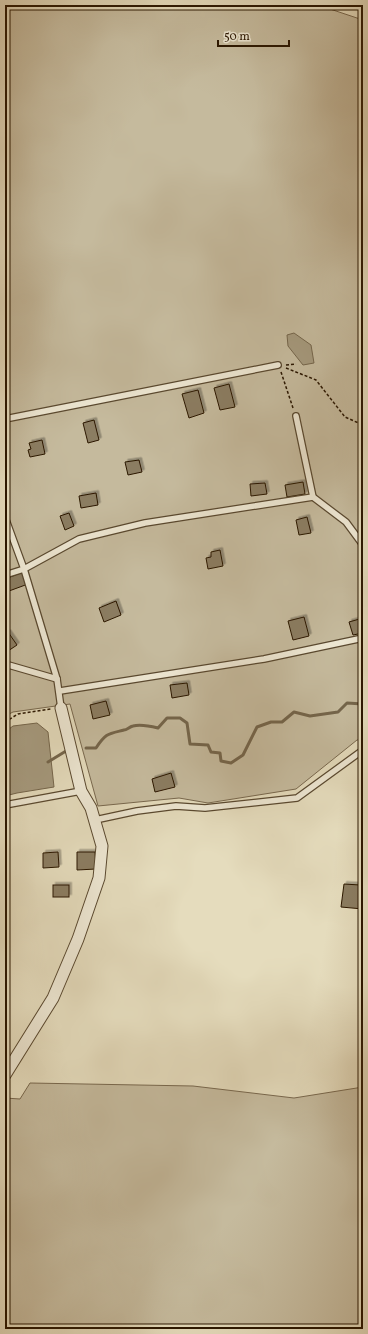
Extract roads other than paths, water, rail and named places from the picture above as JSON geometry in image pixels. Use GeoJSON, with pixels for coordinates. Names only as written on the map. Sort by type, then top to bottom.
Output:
{"type":"FeatureCollection","features":[{"type":"Feature","properties":{"kind":"street"},"geometry":{"type":"LineString","coordinates":[[5,1075],[53,998],[78,939],[99,878],[102,846],[91,808],[82,791],[61,708]]}},
{"type":"Feature","properties":{"kind":"lane"},"geometry":{"type":"LineString","coordinates":[[5,419],[278,365]]}},
{"type":"Feature","properties":{"kind":"lane"},"geometry":{"type":"LineString","coordinates":[[296,416],[313,497],[346,522],[363,545]]}},
{"type":"Feature","properties":{"kind":"lane"},"geometry":{"type":"LineString","coordinates":[[5,575],[24,568],[79,539],[145,522],[313,497]]}},
{"type":"Feature","properties":{"kind":"lane"},"geometry":{"type":"LineString","coordinates":[[5,517],[24,568],[58,679],[61,708]]}},
{"type":"Feature","properties":{"kind":"lane"},"geometry":{"type":"LineString","coordinates":[[60,691],[264,659],[363,638]]}},
{"type":"Feature","properties":{"kind":"lane"},"geometry":{"type":"LineString","coordinates":[[5,664],[58,679]]}},
{"type":"Feature","properties":{"kind":"lane"},"geometry":{"type":"LineString","coordinates":[[94,820],[137,811],[176,806],[205,808],[298,798],[363,750]]}},
{"type":"Feature","properties":{"kind":"lane"},"geometry":{"type":"LineString","coordinates":[[5,805],[82,791]]}},
{"type":"Feature","properties":{"kind":"waterway"},"geometry":{"type":"LineString","coordinates":[[86,748],[96,748],[102,739],[114,732],[126,730],[136,725],[158,728],[167,718],[180,718],[187,723],[190,744],[208,745],[211,752],[220,753],[221,761],[231,763],[243,755],[257,727],[271,722],[282,722],[294,712],[310,716],[338,712],[347,703],[363,704]]}},
{"type":"Feature","properties":{"kind":"waterway"},"geometry":{"type":"LineString","coordinates":[[48,762],[66,751]]}}]}
